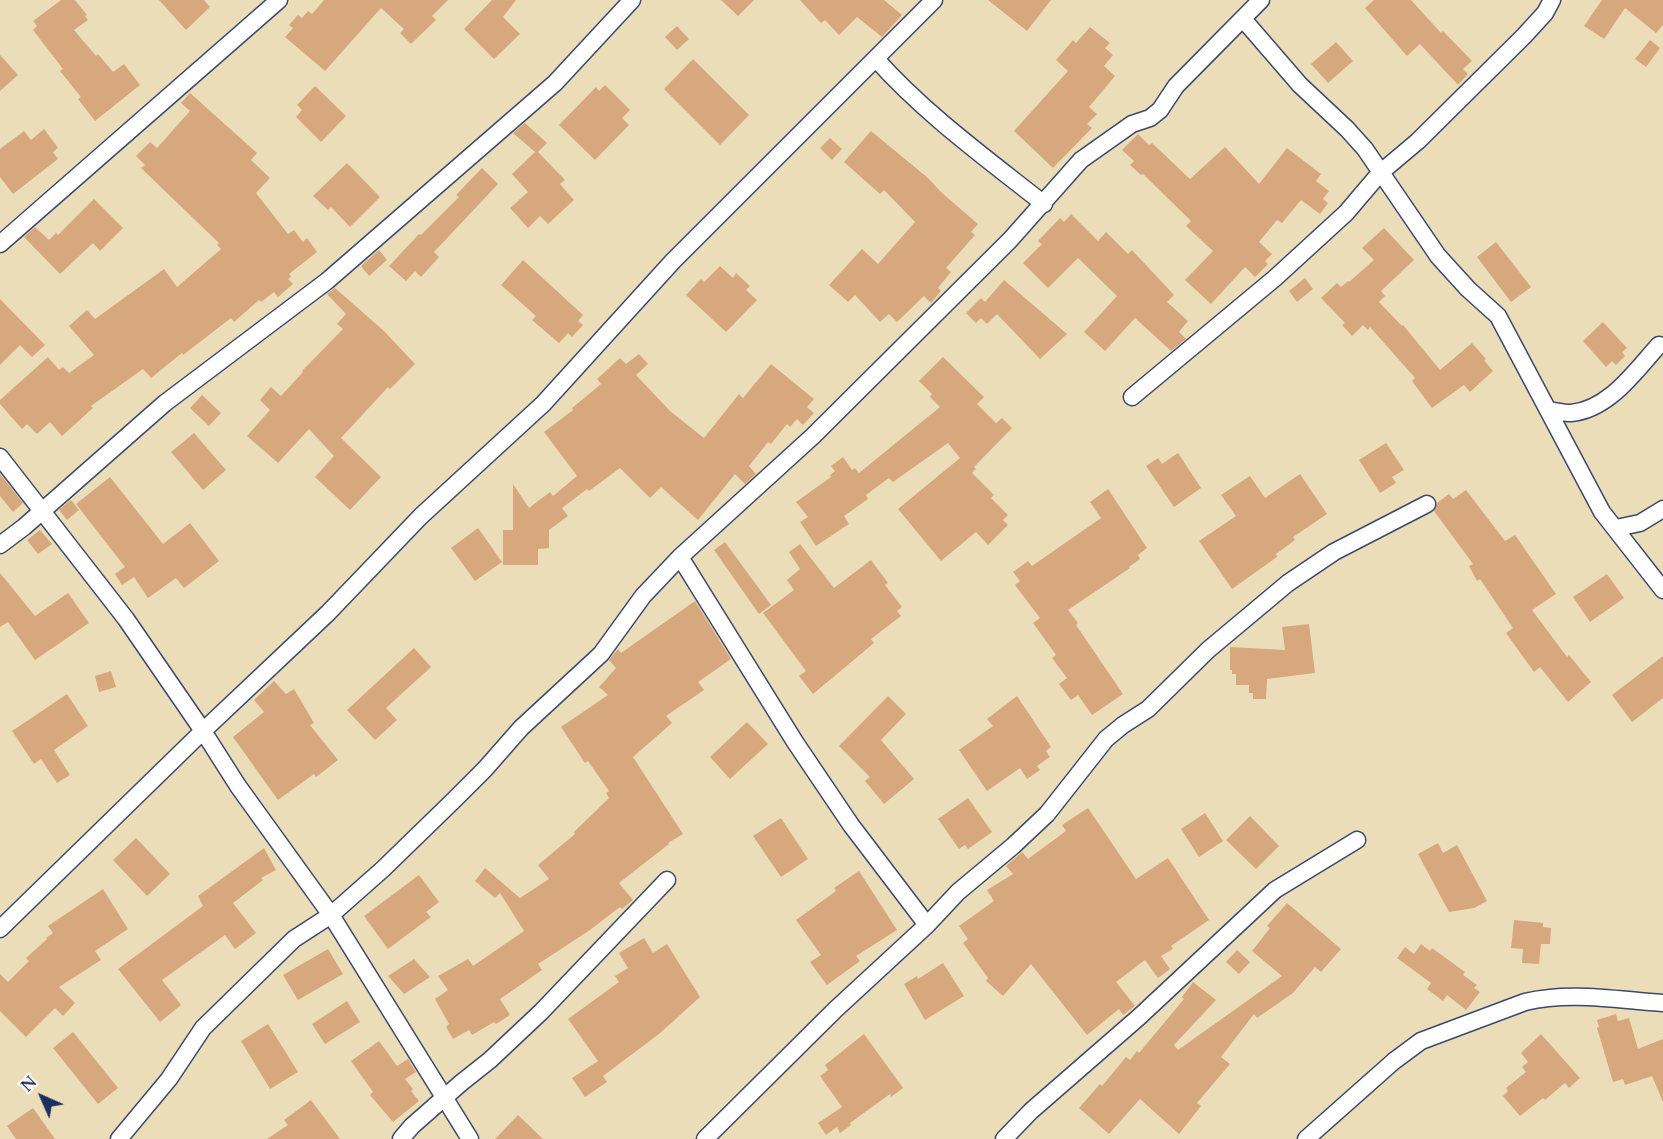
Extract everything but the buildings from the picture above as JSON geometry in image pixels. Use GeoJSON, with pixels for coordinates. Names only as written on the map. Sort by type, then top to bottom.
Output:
{"type":"FeatureCollection","features":[{"type":"Feature","properties":{"kind":"street"},"geometry":{"type":"LineString","coordinates":[[0,244],[279,0]]}},
{"type":"Feature","properties":{"kind":"street"},"geometry":{"type":"LineString","coordinates":[[0,545],[24,527],[165,403],[327,281],[363,251],[555,83],[632,0]]}},
{"type":"Feature","properties":{"kind":"street"},"geometry":{"type":"LineString","coordinates":[[0,929],[203,730],[328,613],[421,516],[543,404],[673,261],[934,0]]}},
{"type":"Feature","properties":{"kind":"street"},"geometry":{"type":"LineString","coordinates":[[119,1139],[169,1079],[203,1028],[294,939],[331,915],[391,861],[485,769],[521,728],[601,654],[643,596],[680,557],[813,435],[1010,240],[1081,160],[1132,124],[1150,118],[1161,110],[1176,86],[1261,0]]}},
{"type":"Feature","properties":{"kind":"street"},"geometry":{"type":"LineString","coordinates":[[1132,397],[1275,278],[1346,213],[1380,173],[1418,141],[1524,36],[1545,13],[1552,0]]}},
{"type":"Feature","properties":{"kind":"street"},"geometry":{"type":"LineString","coordinates":[[1243,19],[1300,85],[1365,149],[1438,256],[1468,289],[1498,316],[1602,512],[1663,590]]}},
{"type":"Feature","properties":{"kind":"street"},"geometry":{"type":"LineString","coordinates":[[876,59],[901,87],[939,120],[1044,204]]}},
{"type":"Feature","properties":{"kind":"street"},"geometry":{"type":"LineString","coordinates":[[1548,410],[1572,413],[1598,404],[1615,392],[1659,345]]}},
{"type":"Feature","properties":{"kind":"street"},"geometry":{"type":"LineString","coordinates":[[0,457],[126,619],[203,730],[238,786],[331,915],[470,1139]]}},
{"type":"Feature","properties":{"kind":"street"},"geometry":{"type":"LineString","coordinates":[[705,1139],[836,1009],[927,925],[958,892],[1047,814],[1106,739],[1148,709],[1208,650],[1288,584],[1334,552],[1426,504]]}},
{"type":"Feature","properties":{"kind":"street"},"geometry":{"type":"LineString","coordinates":[[1616,528],[1640,524],[1663,509]]}},
{"type":"Feature","properties":{"kind":"street"},"geometry":{"type":"LineString","coordinates":[[680,557],[795,742],[851,825],[927,925]]}},
{"type":"Feature","properties":{"kind":"street"},"geometry":{"type":"LineString","coordinates":[[1004,1139],[1031,1111],[1138,1017],[1275,890],[1357,840]]}},
{"type":"Feature","properties":{"kind":"street"},"geometry":{"type":"LineString","coordinates":[[401,1139],[412,1126],[490,1060],[541,1012],[667,880]]}},
{"type":"Feature","properties":{"kind":"street"},"geometry":{"type":"LineString","coordinates":[[1306,1139],[1394,1061],[1421,1041],[1540,998],[1560,996],[1663,1003]]}}]}
